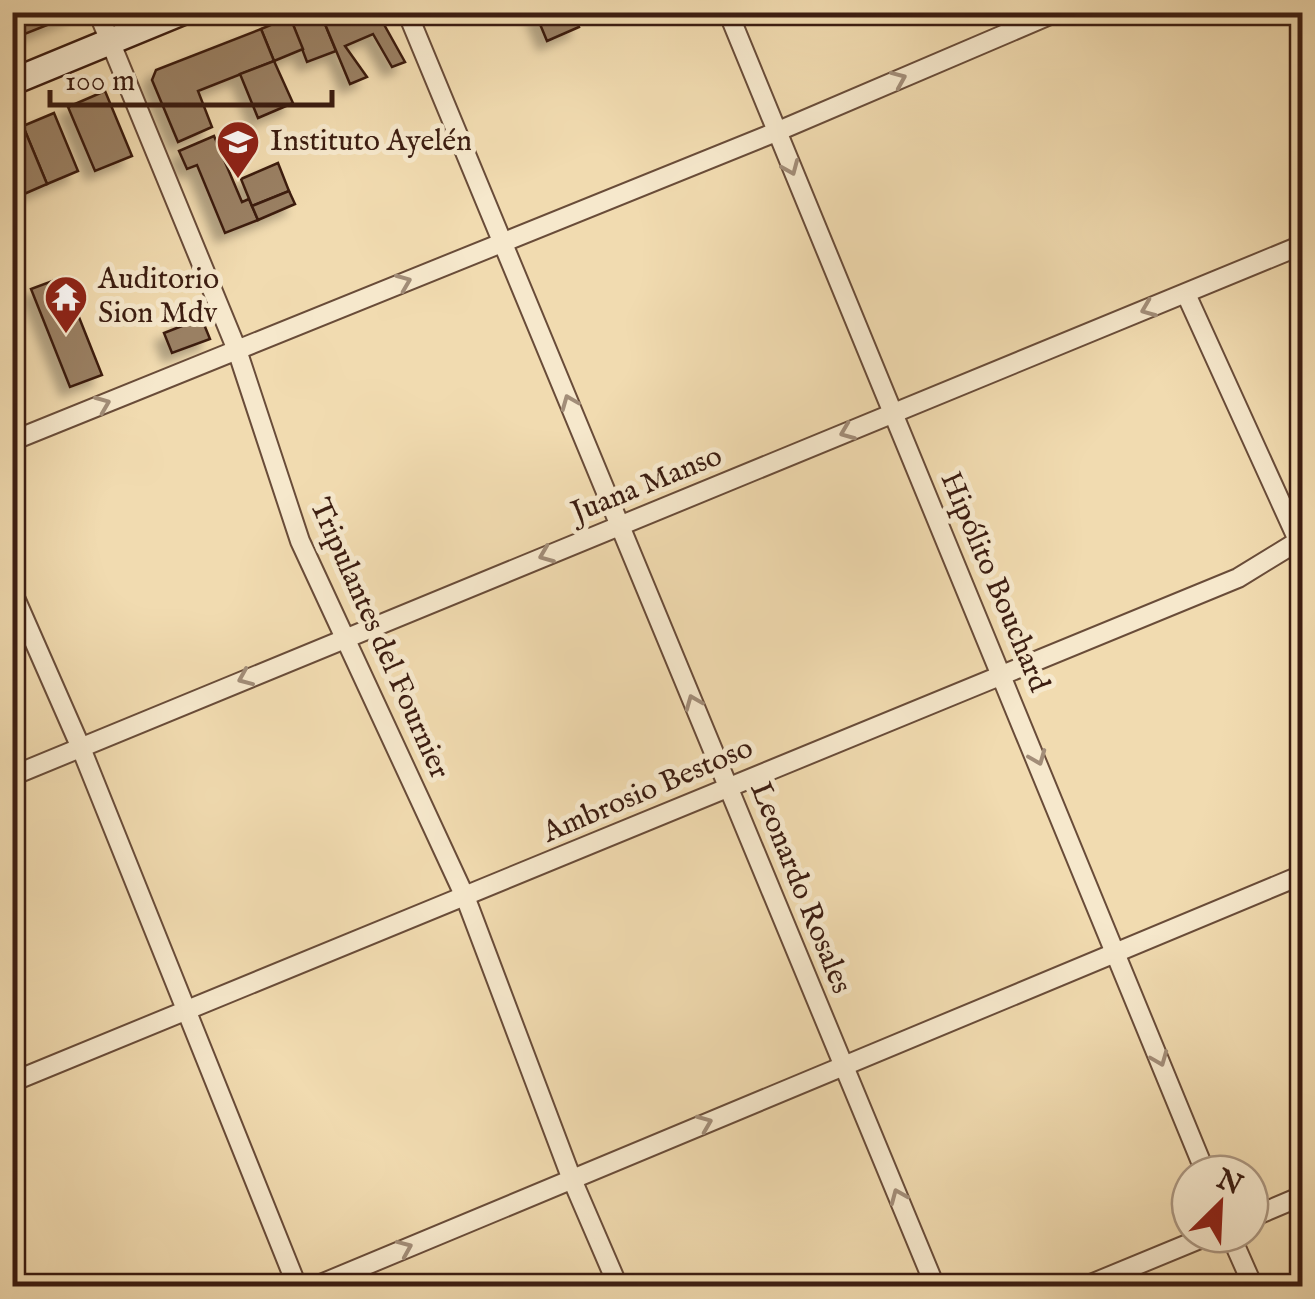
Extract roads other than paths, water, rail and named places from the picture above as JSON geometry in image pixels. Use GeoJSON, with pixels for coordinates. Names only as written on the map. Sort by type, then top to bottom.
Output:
{"type":"FeatureCollection","features":[{"type":"Feature","properties":{"kind":"main road"},"geometry":{"type":"LineString","coordinates":[[12,82],[182,12]]}},
{"type":"Feature","properties":{"kind":"street","name":"Tripulantes del Fournier"},"geometry":{"type":"LineString","coordinates":[[98,12],[237,350],[300,541],[347,635],[466,899],[571,1177],[618,1286]]}},
{"type":"Feature","properties":{"kind":"street","name":"Leonardo Rosales"},"geometry":{"type":"LineString","coordinates":[[407,12],[935,1286]]}},
{"type":"Feature","properties":{"kind":"street","name":"Hipólito Bouchard"},"geometry":{"type":"LineString","coordinates":[[728,12],[1198,1154]]}},
{"type":"Feature","properties":{"kind":"street"},"geometry":{"type":"LineString","coordinates":[[12,441],[776,132],[1057,12]]}},
{"type":"Feature","properties":{"kind":"street","name":"Juana Manso"},"geometry":{"type":"LineString","coordinates":[[12,776],[1302,245]]}},
{"type":"Feature","properties":{"kind":"street"},"geometry":{"type":"LineString","coordinates":[[1186,294],[1301,545]]}},
{"type":"Feature","properties":{"kind":"street","name":"Ambrosio Bestoso"},"geometry":{"type":"LineString","coordinates":[[12,1082],[466,899],[728,786],[1238,578],[1301,545]]}},
{"type":"Feature","properties":{"kind":"street"},"geometry":{"type":"LineString","coordinates":[[12,591],[81,748],[296,1286]]}},
{"type":"Feature","properties":{"kind":"street"},"geometry":{"type":"LineString","coordinates":[[316,1286],[1302,875]]}},
{"type":"Feature","properties":{"kind":"street"},"geometry":{"type":"LineString","coordinates":[[1270,1210],[1302,1196]]}},
{"type":"Feature","properties":{"kind":"street"},"geometry":{"type":"LineString","coordinates":[[1086,1286],[1170,1251]]}},
{"type":"Feature","properties":{"kind":"street"},"geometry":{"type":"LineString","coordinates":[[1239,1254],[1253,1286]]}},
{"type":"Feature","properties":{"kind":"place","name":"Instituto Ayelén"},"geometry":{"type":"Point","coordinates":[238,180]}},
{"type":"Feature","properties":{"kind":"place","name":"Auditorio Sion Mdv"},"geometry":{"type":"Point","coordinates":[66,335]}}]}
